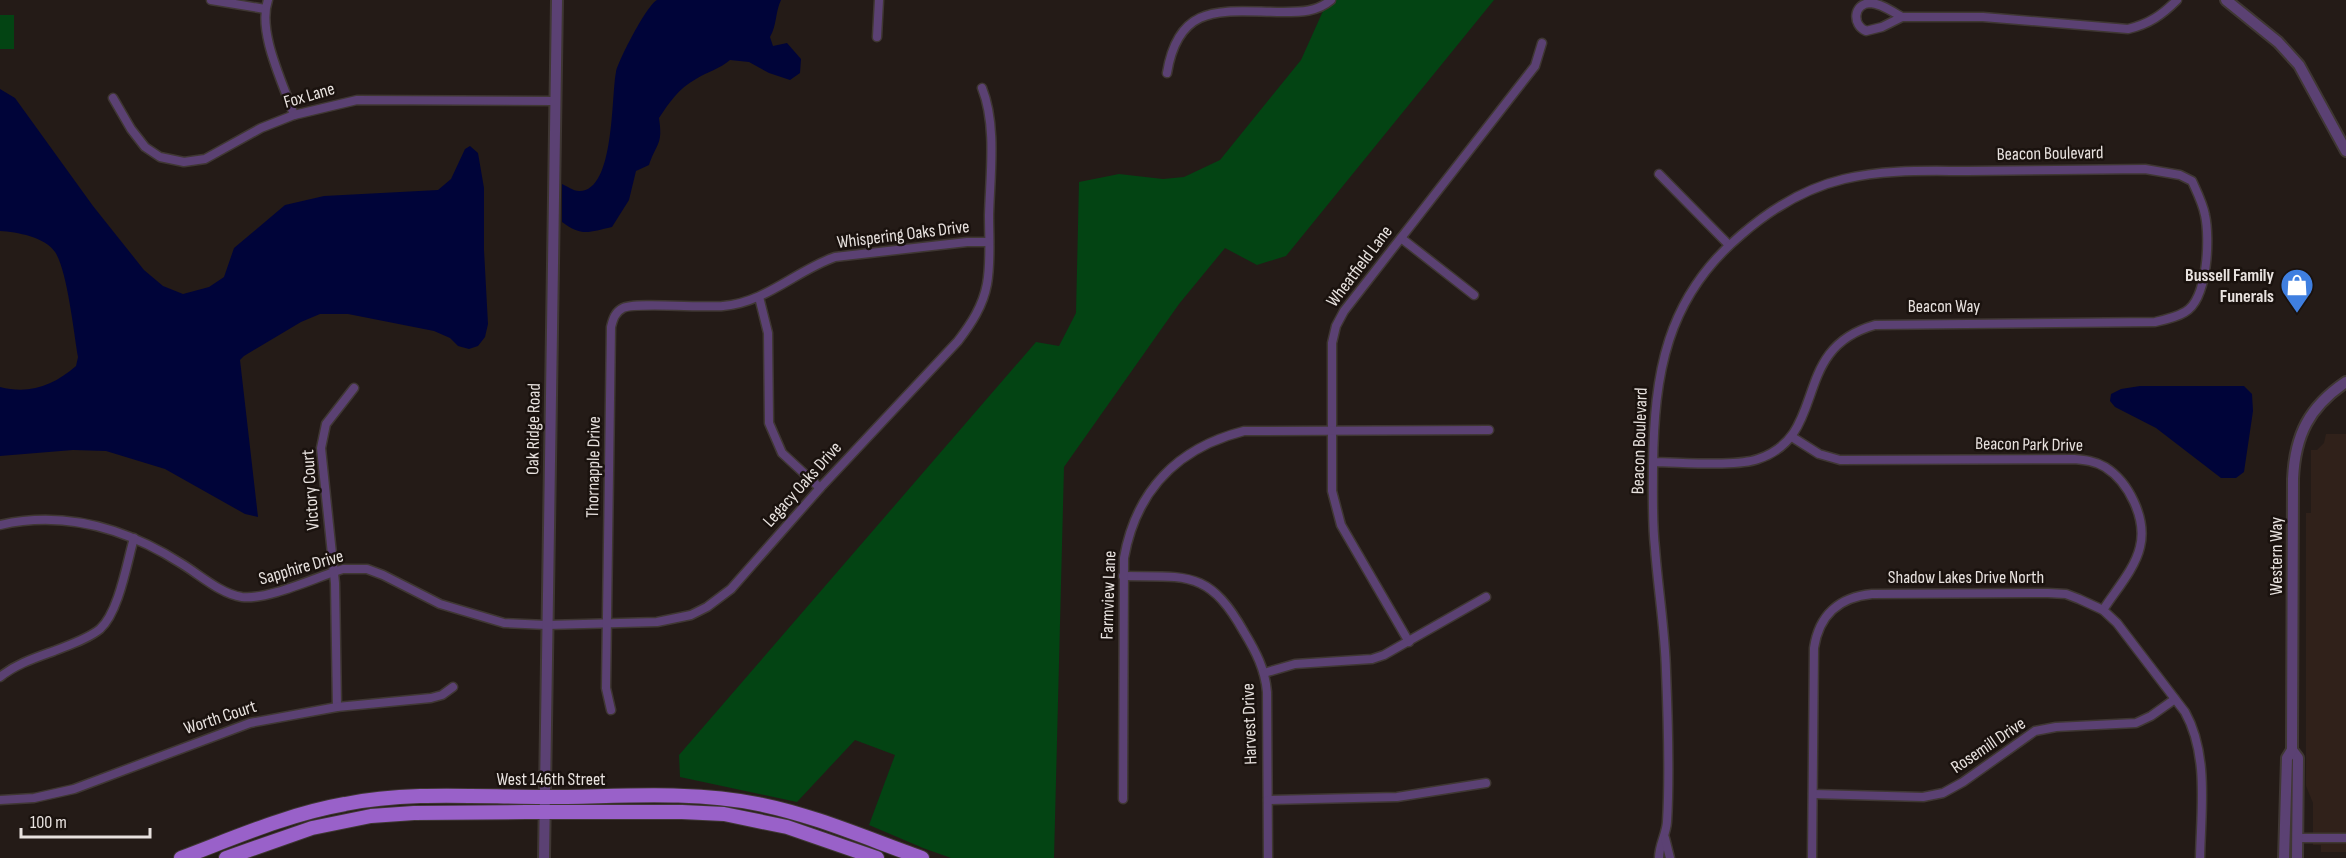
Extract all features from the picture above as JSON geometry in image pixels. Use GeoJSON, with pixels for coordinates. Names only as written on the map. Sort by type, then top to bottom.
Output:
{"type":"FeatureCollection","features":[{"type":"Feature","properties":{"kind":"main road","name":"West 146th Street"},"geometry":{"type":"LineString","coordinates":[[181,858],[299,816],[346,803],[410,797],[693,797],[740,801],[805,816],[922,858]]}},
{"type":"Feature","properties":{"kind":"main road","name":"West 146th Street"},"geometry":{"type":"LineString","coordinates":[[226,858],[312,828],[371,816],[414,813],[545,812],[682,812],[740,816],[787,826],[877,858]]}},
{"type":"Feature","properties":{"kind":"street"},"geometry":{"type":"LineString","coordinates":[[211,0],[267,5],[267,36],[294,115]]}},
{"type":"Feature","properties":{"kind":"street","name":"Oak Ridge Road"},"geometry":{"type":"LineString","coordinates":[[544,858],[556,0]]}},
{"type":"Feature","properties":{"kind":"street"},"geometry":{"type":"LineString","coordinates":[[877,37],[879,0]]}},
{"type":"Feature","properties":{"kind":"street"},"geometry":{"type":"LineString","coordinates":[[1167,73],[1176,39],[1185,28],[1199,18],[1217,12],[1309,11],[1331,0]]}},
{"type":"Feature","properties":{"kind":"street"},"geometry":{"type":"LineString","coordinates":[[1902,17],[1882,27],[1866,31],[1858,25],[1856,15],[1858,9],[1868,3],[1902,17],[1983,17],[2128,29],[2156,19],[2177,0]]}},
{"type":"Feature","properties":{"kind":"street"},"geometry":{"type":"LineString","coordinates":[[2226,0],[2284,48],[2299,65],[2346,151]]}},
{"type":"Feature","properties":{"kind":"street","name":"Wheatfield Lane"},"geometry":{"type":"LineString","coordinates":[[1409,642],[1341,525],[1332,491],[1332,343],[1336,326],[1344,311],[1535,66],[1542,43]]}},
{"type":"Feature","properties":{"kind":"street","name":"Legacy Oaks Drive"},"geometry":{"type":"LineString","coordinates":[[547,625],[674,620],[707,608],[731,589],[820,488],[958,341],[970,326],[981,305],[987,284],[990,116],[982,88]]}},
{"type":"Feature","properties":{"kind":"street","name":"Fox Lane"},"geometry":{"type":"LineString","coordinates":[[114,98],[131,129],[145,147],[160,157],[176,162],[205,159],[261,128],[294,115],[339,103],[375,99],[555,101]]}},
{"type":"Feature","properties":{"kind":"street","name":"Beacon Boulevard"},"geometry":{"type":"LineString","coordinates":[[1670,858],[1665,838],[1667,816],[1666,670],[1653,528],[1653,462],[1656,394],[1668,343],[1695,286],[1729,245],[1757,221],[1792,199],[1842,179],[1879,173],[2156,170],[2180,175],[2192,181],[2200,199]]}},
{"type":"Feature","properties":{"kind":"street"},"geometry":{"type":"LineString","coordinates":[[1659,174],[1729,245]]}},
{"type":"Feature","properties":{"kind":"street","name":"Beacon Way"},"geometry":{"type":"LineString","coordinates":[[1653,462],[1752,461],[1773,453],[1792,437],[1802,419],[1823,360],[1844,338],[1867,327],[1890,323],[2155,322],[2185,312],[2194,304],[2206,273],[2206,224],[2200,199]]}},
{"type":"Feature","properties":{"kind":"street"},"geometry":{"type":"LineString","coordinates":[[1401,238],[1474,295]]}},
{"type":"Feature","properties":{"kind":"street","name":"Whispering Oaks Drive"},"geometry":{"type":"LineString","coordinates":[[618,312],[628,306],[723,307],[749,302],[818,263],[835,257],[967,242],[988,242]]}},
{"type":"Feature","properties":{"kind":"street"},"geometry":{"type":"LineString","coordinates":[[759,297],[768,333],[768,409],[772,434],[783,453],[820,488]]}},
{"type":"Feature","properties":{"kind":"street","name":"Thornapple Drive"},"geometry":{"type":"LineString","coordinates":[[611,710],[606,688],[611,327],[618,312]]}},
{"type":"Feature","properties":{"kind":"street","name":"Western Way"},"geometry":{"type":"LineString","coordinates":[[2284,858],[2287,758],[2292,750],[2295,451],[2300,435],[2314,412],[2325,398],[2346,382]]}},
{"type":"Feature","properties":{"kind":"street","name":"Victory Court"},"geometry":{"type":"LineString","coordinates":[[337,706],[334,571],[321,448],[326,424],[354,388]]}},
{"type":"Feature","properties":{"kind":"street","name":"Farmview Lane"},"geometry":{"type":"LineString","coordinates":[[1123,799],[1123,576],[1127,540],[1140,506],[1167,471],[1187,455],[1214,440],[1244,431],[1490,430]]}},
{"type":"Feature","properties":{"kind":"street","name":"Beacon Park Drive"},"geometry":{"type":"LineString","coordinates":[[1792,437],[1819,454],[1840,460],[2068,459],[2087,460],[2104,467],[2120,479],[2139,516],[2142,534],[2136,558],[2103,610]]}},
{"type":"Feature","properties":{"kind":"street","name":"Sapphire Drive"},"geometry":{"type":"LineString","coordinates":[[0,525],[33,520],[97,524],[134,538],[170,556],[215,585],[242,597],[262,596],[343,568],[367,569],[440,604],[504,623],[547,625]]}},
{"type":"Feature","properties":{"kind":"street"},"geometry":{"type":"LineString","coordinates":[[0,677],[20,664],[68,646],[100,629],[112,610],[134,538]]}},
{"type":"Feature","properties":{"kind":"street","name":"Harvest Drive"},"geometry":{"type":"LineString","coordinates":[[1123,576],[1186,578],[1197,581],[1216,592],[1233,612],[1258,657],[1264,672],[1267,692],[1268,858]]}},
{"type":"Feature","properties":{"kind":"street","name":"Shadow Lakes Drive North"},"geometry":{"type":"LineString","coordinates":[[1813,794],[1814,648],[1817,632],[1829,610],[1853,597],[1872,594],[2036,592],[2072,596],[2103,610]]}},
{"type":"Feature","properties":{"kind":"street"},"geometry":{"type":"LineString","coordinates":[[1264,672],[1295,664],[1372,659],[1409,642],[1486,597]]}},
{"type":"Feature","properties":{"kind":"street"},"geometry":{"type":"LineString","coordinates":[[2103,610],[2117,623],[2192,725],[2199,748],[2200,858]]}},
{"type":"Feature","properties":{"kind":"street","name":"Worth Court"},"geometry":{"type":"LineString","coordinates":[[0,800],[34,798],[74,789],[250,723],[337,706],[431,698],[442,695],[453,687]]}},
{"type":"Feature","properties":{"kind":"street","name":"Rosemill Drive"},"geometry":{"type":"LineString","coordinates":[[1813,794],[1923,797],[1943,793],[1963,782],[2035,731],[2056,727],[2136,723],[2151,716],[2175,699]]}},
{"type":"Feature","properties":{"kind":"street","name":"Western Way"},"geometry":{"type":"LineString","coordinates":[[2292,750],[2298,758],[2297,858]]}},
{"type":"Feature","properties":{"kind":"street"},"geometry":{"type":"LineString","coordinates":[[1268,800],[1397,797],[1486,783]]}},
{"type":"Feature","properties":{"kind":"street"},"geometry":{"type":"LineString","coordinates":[[1812,858],[1813,794]]}},
{"type":"Feature","properties":{"kind":"street","name":"Beacon Boulevard"},"geometry":{"type":"LineString","coordinates":[[1659,858],[1659,851],[1665,838]]}},
{"type":"Feature","properties":{"kind":"street"},"geometry":{"type":"LineString","coordinates":[[2298,838],[2346,838]]}},
{"type":"Feature","properties":{"kind":"shaded area"},"geometry":{"type":"Polygon","coordinates":[[[657,0],[781,0],[770,37],[773,46],[787,43],[801,59],[800,73],[790,80],[769,73],[749,62],[730,60],[684,87],[659,118],[660,139],[657,147],[649,165],[636,171],[629,200],[612,227],[586,232],[575,230],[562,222],[562,184],[579,191],[591,187],[599,176],[609,141],[616,72],[634,33],[652,4],[657,0]]]}},
{"type":"Feature","properties":{"kind":"shaded area"},"geometry":{"type":"Polygon","coordinates":[[[0,89],[15,98],[93,206],[144,270],[163,286],[183,294],[209,287],[224,277],[234,248],[285,205],[324,196],[438,190],[451,179],[465,149],[470,146],[478,153],[484,188],[484,250],[488,324],[485,337],[478,346],[469,349],[458,346],[450,338],[434,331],[348,314],[320,314],[301,322],[244,356],[240,360],[258,517],[245,514],[165,469],[106,451],[73,450],[0,456],[0,387],[21,390],[41,387],[68,373],[76,366],[78,357],[63,272],[55,252],[38,239],[0,231],[0,89]]]}},
{"type":"Feature","properties":{"kind":"shaded area"},"geometry":{"type":"Polygon","coordinates":[[[2140,386],[2244,386],[2252,394],[2253,411],[2244,472],[2236,478],[2221,478],[2156,428],[2115,407],[2110,401],[2111,394],[2121,389],[2140,386]]]}},
{"type":"Feature","properties":{"kind":"shaded area"},"geometry":{"type":"Polygon","coordinates":[[[2326,434],[2346,434],[2346,852],[2321,852],[2321,845],[2313,845],[2313,803],[2306,786],[2306,513],[2311,513],[2311,450],[2317,450],[2324,443],[2326,434]]]}},
{"type":"Feature","properties":{"kind":"green space"},"geometry":{"type":"Polygon","coordinates":[[[1336,0],[1494,0],[1286,256],[1257,265],[1225,248],[1179,304],[1064,467],[1054,858],[951,858],[869,825],[895,755],[855,740],[797,802],[680,777],[679,755],[1036,342],[1059,346],[1076,313],[1079,182],[1119,174],[1163,179],[1184,177],[1220,160],[1301,60],[1323,11],[1336,0]]]}},
{"type":"Feature","properties":{"kind":"green space"},"geometry":{"type":"Polygon","coordinates":[[[0,15],[14,15],[14,49],[0,49],[0,15]]]}},
{"type":"Feature","properties":{"kind":"place","name":"Bussell Family Funerals"},"geometry":{"type":"Point","coordinates":[2297,314]}}]}
